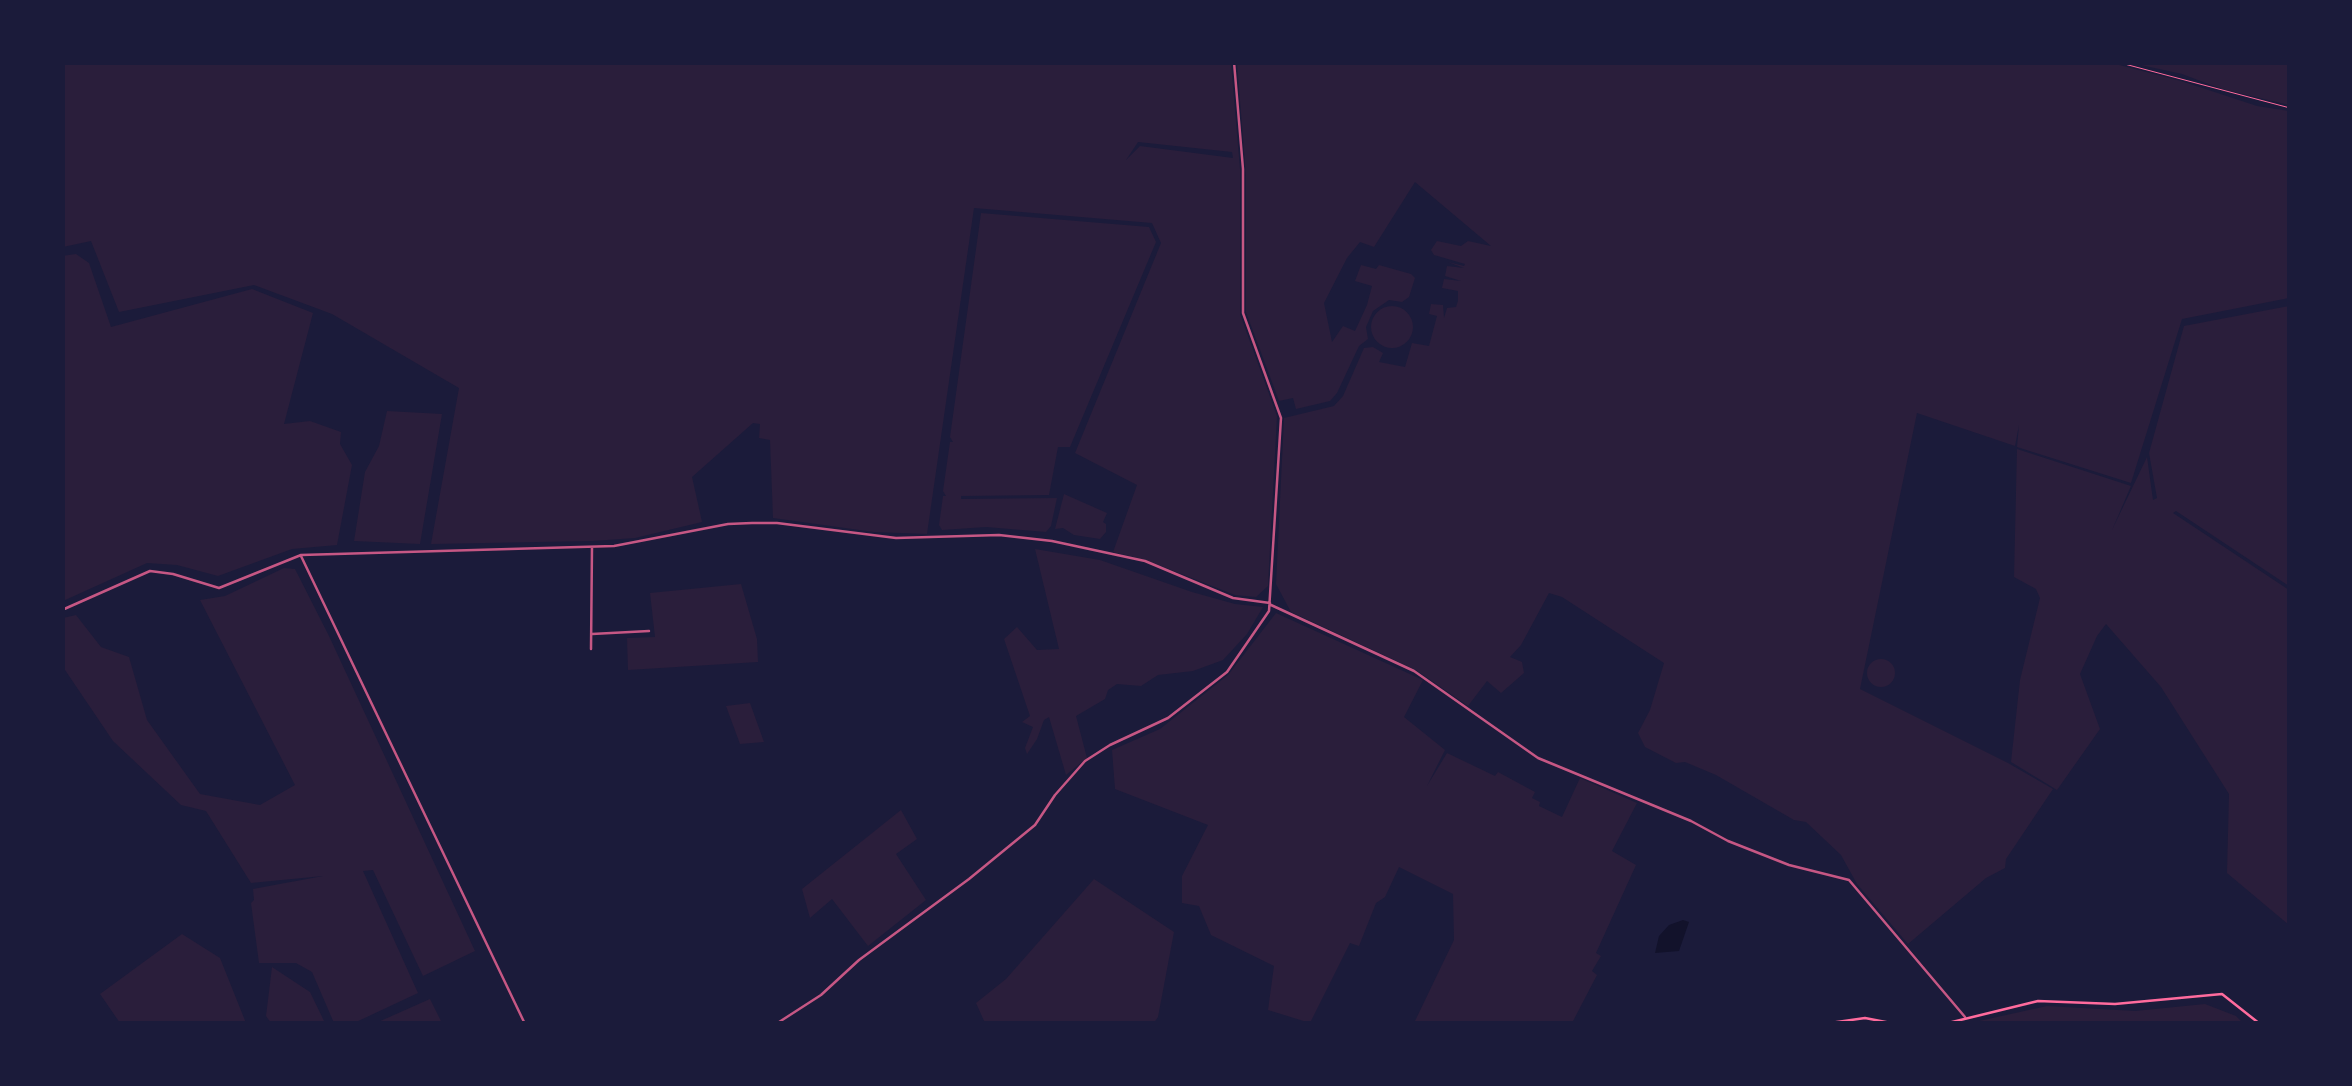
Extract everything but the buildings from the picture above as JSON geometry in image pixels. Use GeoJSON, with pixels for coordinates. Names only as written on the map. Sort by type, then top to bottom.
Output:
{"type":"FeatureCollection","features":[{"type":"Feature","properties":{"kind":"main road"},"geometry":{"type":"LineString","coordinates":[[1944,1024],[2038,1001],[2115,1004],[2222,994],[2260,1024]]}},
{"type":"Feature","properties":{"kind":"main road"},"geometry":{"type":"LineString","coordinates":[[1823,1024],[1865,1018],[1896,1024]]}},
{"type":"Feature","properties":{"kind":"street"},"geometry":{"type":"LineString","coordinates":[[776,1024],[822,996],[860,960],[969,880],[1035,825],[1085,761],[1168,718],[1227,672],[1264,621],[1270,604],[1281,418],[1243,313],[1243,170],[1234,62]]}},
{"type":"Feature","properties":{"kind":"street"},"geometry":{"type":"LineString","coordinates":[[62,610],[150,571],[219,588],[301,556],[634,544],[728,524],[777,523],[896,538],[1000,535],[1052,541],[1145,561],[1233,598],[1270,604],[1414,671],[1538,758],[1789,865],[1849,880],[1965,1017]]}},
{"type":"Feature","properties":{"kind":"street"},"geometry":{"type":"LineString","coordinates":[[591,650],[592,547]]}},
{"type":"Feature","properties":{"kind":"street"},"geometry":{"type":"LineString","coordinates":[[301,556],[524,1024]]}},
{"type":"Feature","properties":{"kind":"street"},"geometry":{"type":"LineString","coordinates":[[592,634],[648,631]]}},
{"type":"Feature","properties":{"kind":"path"},"geometry":{"type":"LineString","coordinates":[[2117,62],[2290,108]]}},
{"type":"Feature","properties":{"kind":"shaded area"},"geometry":{"type":"Polygon","coordinates":[[[2108,62],[2257,106],[2289,111],[2289,298],[2182,319],[2131,483],[2017,447],[2019,425],[2015,446],[1917,413],[1860,689],[2053,789],[2006,859],[2005,868],[1986,878],[1908,944],[1857,884],[1841,855],[1806,822],[1794,820],[1716,775],[1685,762],[1676,763],[1645,747],[1638,733],[1650,710],[1664,663],[1562,597],[1549,593],[1521,645],[1510,657],[1522,662],[1524,673],[1501,693],[1487,681],[1468,706],[1416,670],[1291,612],[1276,584],[1284,418],[1334,406],[1343,396],[1364,348],[1373,347],[1383,353],[1379,362],[1405,367],[1412,343],[1429,346],[1437,316],[1429,314],[1431,304],[1443,305],[1444,318],[1447,308],[1456,307],[1458,301],[1458,291],[1442,288],[1444,279],[1461,281],[1445,276],[1447,266],[1464,268],[1448,262],[1465,264],[1434,255],[1431,250],[1437,241],[1491,246],[1415,182],[1374,247],[1360,242],[1347,258],[1324,303],[1332,342],[1343,326],[1355,331],[1367,305],[1372,286],[1355,281],[1361,265],[1376,269],[1379,265],[1411,274],[1415,278],[1409,297],[1402,302],[1389,300],[1373,311],[1366,327],[1368,339],[1359,346],[1330,401],[1296,409],[1293,398],[1279,401],[1246,312],[1246,176],[1237,63],[2108,62]]]}},
{"type":"Feature","properties":{"kind":"shaded area"},"geometry":{"type":"Polygon","coordinates":[[[62,63],[1231,63],[1240,169],[1240,314],[1277,416],[1268,586],[1256,597],[1235,595],[1146,560],[1113,552],[1137,485],[1075,453],[1161,243],[1152,223],[974,208],[927,534],[874,532],[773,518],[770,440],[759,438],[760,424],[753,423],[692,477],[702,522],[635,538],[431,544],[459,388],[332,314],[254,285],[119,312],[91,241],[63,247],[62,63]],[[1138,142],[1126,160],[1140,146],[1233,158],[1232,152],[1138,142]]]}},
{"type":"Feature","properties":{"kind":"shaded area"},"geometry":{"type":"Polygon","coordinates":[[[2132,63],[2289,63],[2289,105],[2222,89],[2182,74],[2132,63]]]}},
{"type":"Feature","properties":{"kind":"shaded area"},"geometry":{"type":"Polygon","coordinates":[[[981,213],[1149,227],[1156,242],[1070,447],[1058,447],[1049,495],[961,496],[1057,498],[1046,532],[986,527],[942,530],[939,525],[946,496],[943,491],[953,442],[950,437],[981,213]]]}},
{"type":"Feature","properties":{"kind":"shaded area"},"geometry":{"type":"Polygon","coordinates":[[[76,254],[89,263],[111,327],[252,289],[313,313],[284,424],[310,421],[341,432],[340,444],[352,465],[337,545],[292,549],[218,576],[177,565],[147,563],[63,601],[62,256],[76,254]]]}},
{"type":"Feature","properties":{"kind":"shaded area"},"geometry":{"type":"Polygon","coordinates":[[[1392,306],[1407,312],[1413,327],[1407,342],[1392,348],[1377,342],[1371,327],[1377,312],[1392,306]]]}},
{"type":"Feature","properties":{"kind":"shaded area"},"geometry":{"type":"Polygon","coordinates":[[[2289,306],[2289,586],[2176,511],[2173,513],[2289,590],[2289,925],[2227,873],[2229,794],[2161,687],[2106,624],[2080,674],[2100,729],[2057,790],[2011,762],[2020,680],[2040,598],[2036,589],[2014,577],[2017,449],[2131,486],[2112,530],[2147,457],[2153,500],[2157,498],[2149,453],[2184,326],[2289,306]]]}},
{"type":"Feature","properties":{"kind":"shaded area"},"geometry":{"type":"Polygon","coordinates":[[[387,411],[442,414],[420,544],[354,541],[365,472],[379,446],[387,411]]]}},
{"type":"Feature","properties":{"kind":"shaded area"},"geometry":{"type":"Polygon","coordinates":[[[1064,494],[1107,513],[1103,522],[1106,532],[1100,539],[1055,529],[1064,494]]]}},
{"type":"Feature","properties":{"kind":"shaded area"},"geometry":{"type":"Polygon","coordinates":[[[1035,549],[1100,560],[1192,592],[1263,607],[1247,634],[1223,660],[1193,671],[1158,675],[1141,686],[1117,684],[1108,690],[1105,699],[1076,716],[1087,758],[1066,775],[1049,717],[1027,754],[1025,748],[1033,727],[1022,722],[1030,716],[1004,639],[1017,627],[1037,650],[1059,649],[1035,549]]]}},
{"type":"Feature","properties":{"kind":"shaded area"},"geometry":{"type":"Polygon","coordinates":[[[284,568],[295,569],[329,636],[475,951],[423,976],[373,870],[363,871],[418,993],[354,1023],[334,1023],[312,972],[296,963],[259,963],[251,903],[253,889],[323,876],[251,883],[206,811],[181,805],[113,741],[63,667],[63,618],[76,615],[101,647],[129,657],[147,720],[200,794],[260,805],[295,785],[200,600],[225,596],[284,568]]]}},
{"type":"Feature","properties":{"kind":"shaded area"},"geometry":{"type":"Polygon","coordinates":[[[741,584],[757,639],[758,662],[628,670],[627,638],[655,637],[650,593],[741,584]]]}},
{"type":"Feature","properties":{"kind":"shaded area"},"geometry":{"type":"Polygon","coordinates":[[[1276,613],[1423,680],[1404,717],[1445,750],[1427,786],[1447,753],[1495,776],[1498,772],[1535,792],[1532,798],[1540,802],[1539,806],[1562,817],[1580,778],[1637,803],[1612,851],[1636,865],[1596,953],[1601,956],[1592,971],[1597,975],[1572,1023],[1414,1023],[1454,940],[1453,894],[1399,867],[1385,897],[1376,903],[1359,946],[1350,943],[1310,1023],[1268,1010],[1274,966],[1211,935],[1199,906],[1182,903],[1182,876],[1208,825],[1115,789],[1112,750],[1160,729],[1228,675],[1276,613]]]}},
{"type":"Feature","properties":{"kind":"shaded area"},"geometry":{"type":"Polygon","coordinates":[[[1881,659],[1891,663],[1895,673],[1891,683],[1881,687],[1871,683],[1867,673],[1871,663],[1881,659]]]}},
{"type":"Feature","properties":{"kind":"shaded area"},"geometry":{"type":"Polygon","coordinates":[[[750,703],[764,742],[740,744],[726,706],[750,703]]]}},
{"type":"Feature","properties":{"kind":"shaded area"},"geometry":{"type":"Polygon","coordinates":[[[901,810],[917,839],[896,854],[926,900],[868,946],[832,899],[810,918],[802,889],[901,810]]]}},
{"type":"Feature","properties":{"kind":"shaded area"},"geometry":{"type":"Polygon","coordinates":[[[1094,879],[1174,932],[1158,1017],[1153,1024],[985,1023],[976,1003],[1006,979],[1094,879]]]}},
{"type":"Feature","properties":{"kind":"shaded area"},"geometry":{"type":"Polygon","coordinates":[[[1689,922],[1679,951],[1655,953],[1659,936],[1669,925],[1689,922]]]}},
{"type":"Feature","properties":{"kind":"shaded area"},"geometry":{"type":"Polygon","coordinates":[[[182,934],[220,958],[246,1023],[120,1023],[100,994],[182,934]]]}},
{"type":"Feature","properties":{"kind":"shaded area"},"geometry":{"type":"Polygon","coordinates":[[[272,967],[310,992],[325,1023],[271,1023],[266,1016],[272,967]]]}},
{"type":"Feature","properties":{"kind":"shaded area"},"geometry":{"type":"Polygon","coordinates":[[[430,999],[442,1023],[376,1023],[430,999]]]}},
{"type":"Feature","properties":{"kind":"shaded area"},"geometry":{"type":"Polygon","coordinates":[[[2205,1004],[2236,1016],[2243,1023],[1970,1023],[2047,1006],[2135,1011],[2205,1004]]]}}]}
